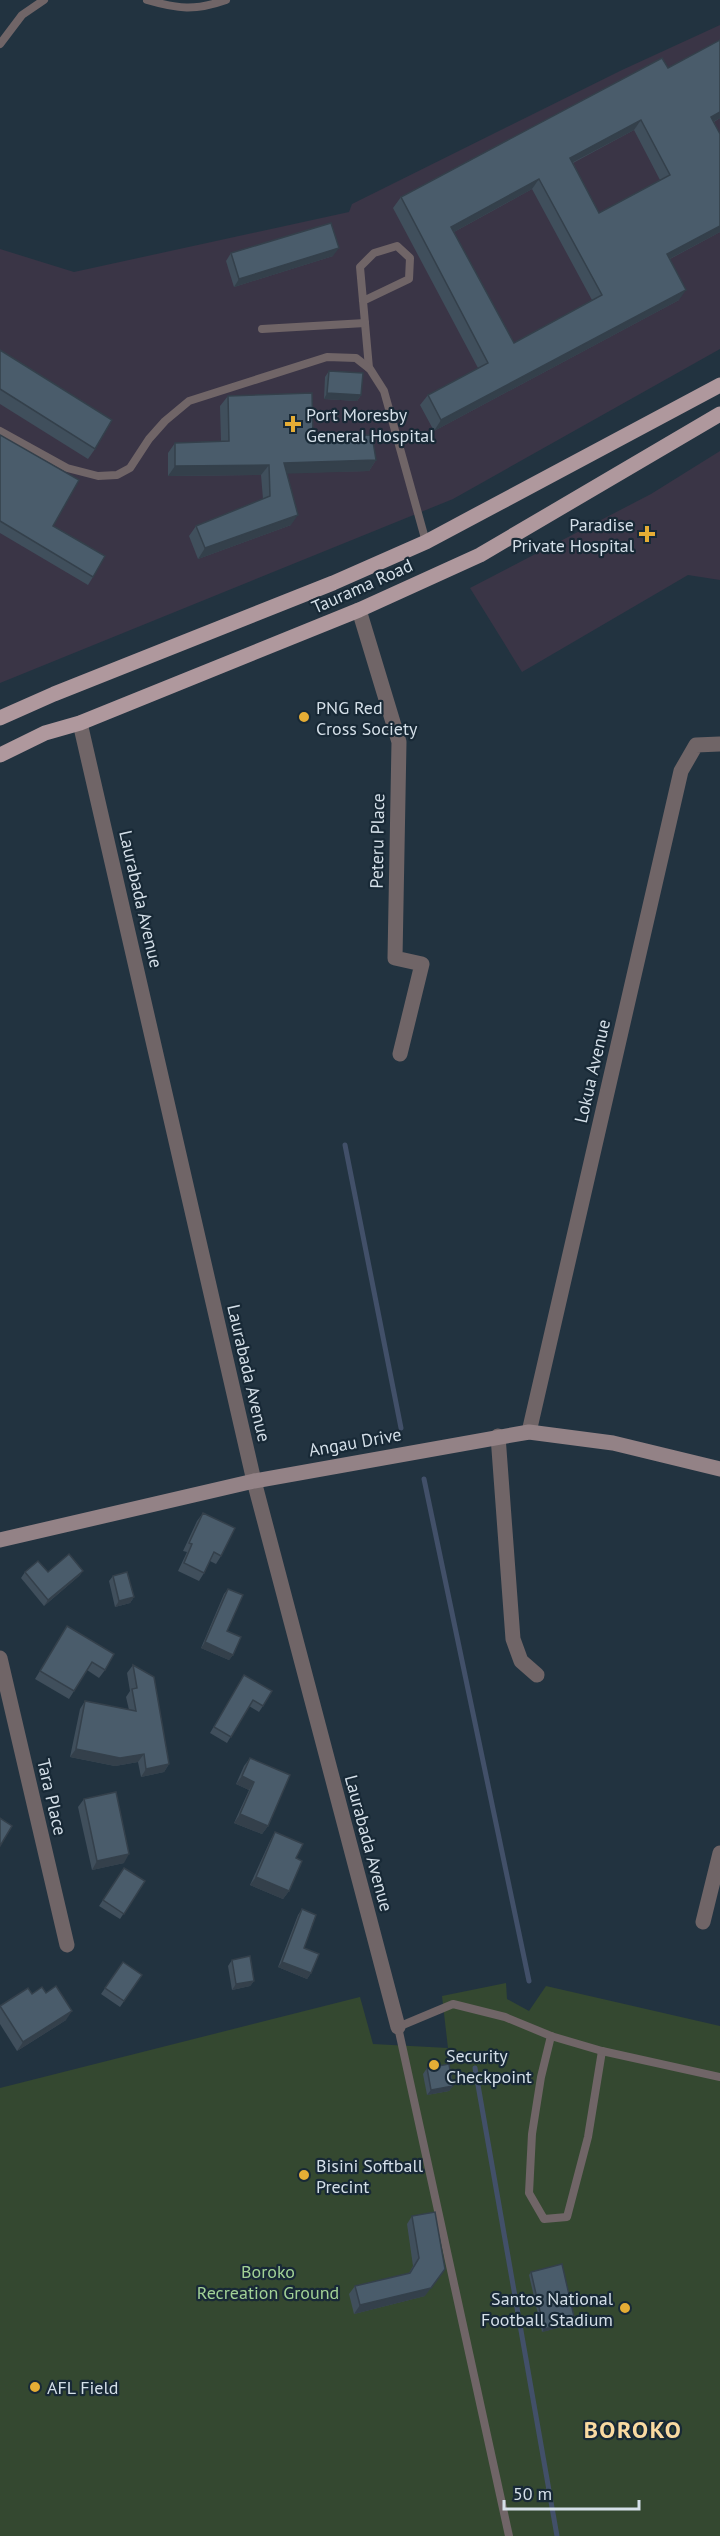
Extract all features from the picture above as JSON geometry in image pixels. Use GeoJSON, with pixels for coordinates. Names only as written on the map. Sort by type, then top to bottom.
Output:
{"type":"FeatureCollection","features":[{"type":"Feature","properties":{"kind":"main road","name":"Taurama Road"},"geometry":{"type":"LineString","coordinates":[[0,718],[54,694],[322,587],[426,542],[720,385]]}},
{"type":"Feature","properties":{"kind":"main road","name":"Taurama Road"},"geometry":{"type":"LineString","coordinates":[[3,749],[45,733],[81,723],[359,610],[480,555],[720,414]]}},
{"type":"Feature","properties":{"kind":"street","name":"Peteru Place"},"geometry":{"type":"LineString","coordinates":[[359,610],[399,742],[395,958],[422,964],[400,1054]]}},
{"type":"Feature","properties":{"kind":"street","name":"Laurabada Avenue"},"geometry":{"type":"LineString","coordinates":[[81,723],[254,1481],[398,2027]]}},
{"type":"Feature","properties":{"kind":"street","name":"Lokua Avenue"},"geometry":{"type":"LineString","coordinates":[[528,1432],[681,771],[696,745],[720,744]]}},
{"type":"Feature","properties":{"kind":"street","name":"Angau Drive"},"geometry":{"type":"LineString","coordinates":[[0,1540],[254,1481],[528,1432],[613,1443],[720,1468]]}},
{"type":"Feature","properties":{"kind":"street"},"geometry":{"type":"LineString","coordinates":[[498,1436],[513,1639],[521,1661],[537,1675]]}},
{"type":"Feature","properties":{"kind":"street","name":"Tara Place"},"geometry":{"type":"LineString","coordinates":[[0,1658],[67,1945]]}},
{"type":"Feature","properties":{"kind":"street"},"geometry":{"type":"LineString","coordinates":[[703,1922],[720,1853]]}},
{"type":"Feature","properties":{"kind":"lane"},"geometry":{"type":"LineString","coordinates":[[0,44],[22,15],[44,0]]}},
{"type":"Feature","properties":{"kind":"lane"},"geometry":{"type":"LineString","coordinates":[[147,0],[194,9],[226,0]]}},
{"type":"Feature","properties":{"kind":"lane"},"geometry":{"type":"LineString","coordinates":[[363,301],[410,279],[410,258],[397,246],[374,254],[360,267],[363,301],[365,323],[369,369]]}},
{"type":"Feature","properties":{"kind":"lane"},"geometry":{"type":"LineString","coordinates":[[262,329],[365,323]]}},
{"type":"Feature","properties":{"kind":"lane"},"geometry":{"type":"LineString","coordinates":[[0,430],[67,468],[98,476],[117,475],[130,468],[149,439],[165,421],[189,401],[327,357],[356,358],[369,369],[384,391],[426,542]]}},
{"type":"Feature","properties":{"kind":"lane"},"geometry":{"type":"LineString","coordinates":[[509,2536],[398,2027],[453,2004],[505,2017],[551,2036],[602,2051],[720,2077]]}},
{"type":"Feature","properties":{"kind":"lane"},"geometry":{"type":"LineString","coordinates":[[551,2036],[541,2078],[532,2134],[529,2193],[544,2219],[567,2217],[588,2137],[598,2089],[602,2051]]}},
{"type":"Feature","properties":{"kind":"shaded area","name":"Port Moresby General Hospital"},"geometry":{"type":"Polygon","coordinates":[[[720,25],[720,349],[453,499],[0,683],[0,249],[74,272],[349,212],[352,204],[622,70],[720,25]]]}},
{"type":"Feature","properties":{"kind":"shaded area","name":"Paradise Private Hospital"},"geometry":{"type":"Polygon","coordinates":[[[720,451],[720,580],[688,575],[522,672],[470,588],[651,494],[720,451]]]}},
{"type":"Feature","properties":{"kind":"green space","name":"Boroko Recreation Ground"},"geometry":{"type":"Polygon","coordinates":[[[506,1983],[507,1999],[529,2011],[546,1986],[720,2026],[720,2536],[0,2536],[0,2088],[360,1997],[373,2044],[448,2048],[442,1996],[506,1983]]]}},
{"type":"Feature","properties":{"kind":"building"},"geometry":{"type":"Polygon","coordinates":[[[720,40],[720,112],[711,117],[720,134],[720,226],[667,254],[686,290],[441,420],[428,395],[488,363],[401,197],[662,58],[668,68],[720,40]],[[641,120],[570,158],[599,213],[670,175],[641,120]],[[539,179],[451,227],[514,343],[602,295],[539,179]]]}},
{"type":"Feature","properties":{"kind":"building"},"geometry":{"type":"Polygon","coordinates":[[[331,223],[339,248],[239,279],[231,253],[331,223]]]}},
{"type":"Feature","properties":{"kind":"building"},"geometry":{"type":"Polygon","coordinates":[[[0,350],[112,420],[95,449],[0,389],[0,350]]]}},
{"type":"Feature","properties":{"kind":"building"},"geometry":{"type":"Polygon","coordinates":[[[329,371],[363,373],[361,395],[327,393],[329,371]]]}},
{"type":"Feature","properties":{"kind":"building"},"geometry":{"type":"Polygon","coordinates":[[[312,393],[313,437],[372,435],[376,460],[284,463],[298,515],[205,548],[196,526],[270,496],[269,465],[175,466],[175,443],[229,441],[228,396],[312,393]]]}},
{"type":"Feature","properties":{"kind":"building"},"geometry":{"type":"Polygon","coordinates":[[[0,435],[79,480],[53,526],[105,556],[93,577],[0,521],[0,435]]]}},
{"type":"Feature","properties":{"kind":"building"},"geometry":{"type":"Polygon","coordinates":[[[203,1513],[235,1528],[221,1556],[214,1552],[204,1573],[184,1563],[192,1544],[189,1543],[203,1513]]]}},
{"type":"Feature","properties":{"kind":"building"},"geometry":{"type":"Polygon","coordinates":[[[69,1554],[83,1571],[48,1600],[25,1572],[38,1561],[48,1572],[69,1554]]]}},
{"type":"Feature","properties":{"kind":"building"},"geometry":{"type":"Polygon","coordinates":[[[127,1572],[134,1597],[119,1601],[113,1576],[127,1572]]]}},
{"type":"Feature","properties":{"kind":"building"},"geometry":{"type":"Polygon","coordinates":[[[228,1589],[243,1595],[227,1631],[241,1637],[233,1655],[205,1642],[228,1589]]]}},
{"type":"Feature","properties":{"kind":"building"},"geometry":{"type":"Polygon","coordinates":[[[67,1626],[114,1654],[105,1670],[92,1662],[74,1691],[40,1671],[67,1626]]]}},
{"type":"Feature","properties":{"kind":"building"},"geometry":{"type":"Polygon","coordinates":[[[133,1665],[154,1677],[169,1764],[146,1769],[144,1754],[120,1758],[76,1749],[85,1701],[136,1711],[132,1689],[137,1688],[133,1665]]]}},
{"type":"Feature","properties":{"kind":"building"},"geometry":{"type":"Polygon","coordinates":[[[244,1675],[272,1691],[263,1706],[253,1700],[231,1737],[214,1727],[244,1675]]]}},
{"type":"Feature","properties":{"kind":"building"},"geometry":{"type":"Polygon","coordinates":[[[250,1758],[290,1775],[268,1826],[240,1814],[254,1782],[242,1776],[250,1758]]]}},
{"type":"Feature","properties":{"kind":"building"},"geometry":{"type":"Polygon","coordinates":[[[116,1792],[129,1854],[97,1861],[84,1799],[116,1792]]]}},
{"type":"Feature","properties":{"kind":"building"},"geometry":{"type":"Polygon","coordinates":[[[0,1818],[12,1826],[0,1846],[0,1818]]]}},
{"type":"Feature","properties":{"kind":"building"},"geometry":{"type":"Polygon","coordinates":[[[275,1832],[303,1844],[296,1858],[302,1861],[289,1891],[256,1877],[275,1832]]]}},
{"type":"Feature","properties":{"kind":"building"},"geometry":{"type":"Polygon","coordinates":[[[124,1868],[145,1881],[124,1914],[103,1900],[124,1868]]]}},
{"type":"Feature","properties":{"kind":"building"},"geometry":{"type":"Polygon","coordinates":[[[302,1909],[316,1915],[304,1948],[319,1954],[311,1973],[282,1962],[302,1909]]]}},
{"type":"Feature","properties":{"kind":"building"},"geometry":{"type":"Polygon","coordinates":[[[250,1956],[254,1981],[236,1984],[232,1960],[250,1956]]]}},
{"type":"Feature","properties":{"kind":"building"},"geometry":{"type":"Polygon","coordinates":[[[123,1962],[142,1975],[124,2001],[105,1988],[123,1962]]]}},
{"type":"Feature","properties":{"kind":"building"},"geometry":{"type":"Polygon","coordinates":[[[56,1986],[72,2011],[23,2042],[0,2006],[28,1988],[32,1994],[42,1987],[46,1993],[56,1986]]]}},
{"type":"Feature","properties":{"kind":"building"},"geometry":{"type":"Polygon","coordinates":[[[449,2064],[453,2086],[431,2090],[427,2068],[449,2064]]]}},
{"type":"Feature","properties":{"kind":"building"},"geometry":{"type":"Polygon","coordinates":[[[435,2212],[445,2269],[431,2288],[360,2305],[355,2286],[410,2273],[419,2258],[412,2216],[435,2212]]]}},
{"type":"Feature","properties":{"kind":"building"},"geometry":{"type":"Polygon","coordinates":[[[562,2264],[575,2321],[544,2329],[531,2272],[562,2264]]]}},
{"type":"Feature","properties":{"kind":"waterway"},"geometry":{"type":"LineString","coordinates":[[345,1145],[401,1428]]}},
{"type":"Feature","properties":{"kind":"waterway"},"geometry":{"type":"LineString","coordinates":[[424,1479],[529,1981]]}},
{"type":"Feature","properties":{"kind":"waterway"},"geometry":{"type":"LineString","coordinates":[[475,2068],[557,2536]]}},
{"type":"Feature","properties":{"kind":"place","name":"Port Moresby General Hospital"},"geometry":{"type":"Point","coordinates":[293,424]}},
{"type":"Feature","properties":{"kind":"place","name":"Paradise Private Hospital"},"geometry":{"type":"Point","coordinates":[647,534]}},
{"type":"Feature","properties":{"kind":"place","name":"PNG Red Cross Society"},"geometry":{"type":"Point","coordinates":[304,717]}},
{"type":"Feature","properties":{"kind":"place","name":"Security Checkpoint"},"geometry":{"type":"Point","coordinates":[434,2065]}},
{"type":"Feature","properties":{"kind":"place","name":"Bisini Softball Precint"},"geometry":{"type":"Point","coordinates":[304,2175]}},
{"type":"Feature","properties":{"kind":"place","name":"Santos National Football Stadium"},"geometry":{"type":"Point","coordinates":[625,2308]}},
{"type":"Feature","properties":{"kind":"place","name":"AFL Field"},"geometry":{"type":"Point","coordinates":[35,2387]}},
{"type":"Feature","properties":{"kind":"district","name":"BOROKO"},"geometry":{"type":"Point","coordinates":[633,2429]}}]}
